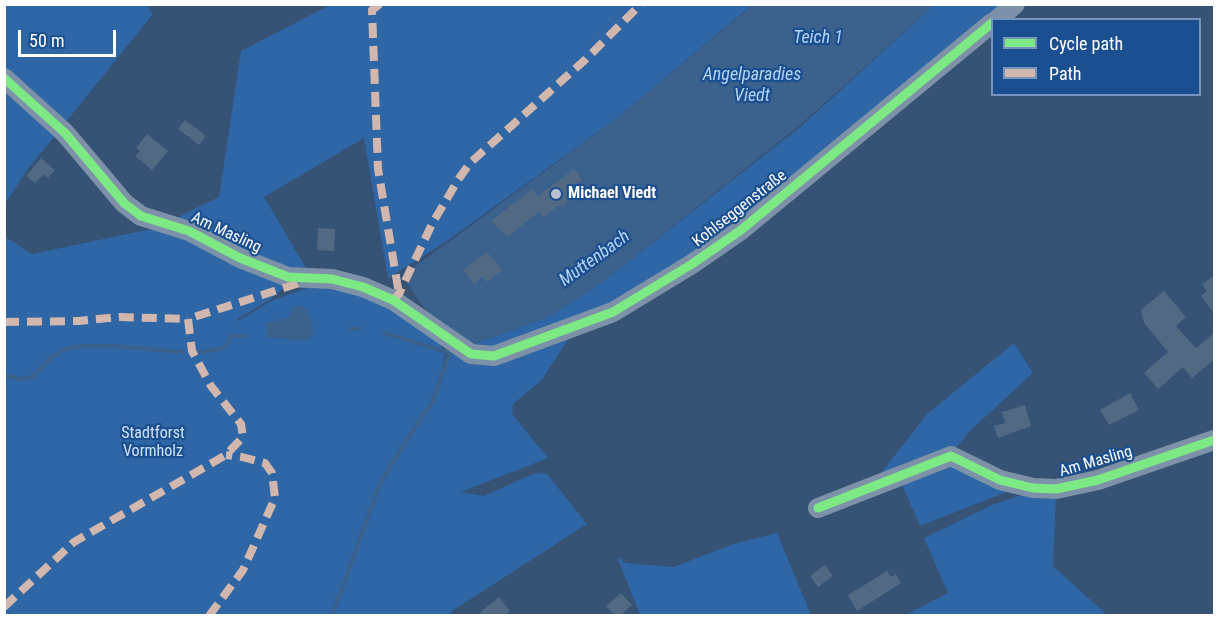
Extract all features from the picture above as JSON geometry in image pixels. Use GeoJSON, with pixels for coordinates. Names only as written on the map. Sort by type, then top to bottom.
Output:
{"type":"FeatureCollection","features":[{"type":"Feature","properties":{"kind":"street"},"geometry":{"type":"LineString","coordinates":[[999,18],[1015,4]]}},
{"type":"Feature","properties":{"kind":"street","name":"Kohlseggenstraße"},"geometry":{"type":"LineString","coordinates":[[471,354],[494,356],[613,312],[692,264],[741,230],[991,25]]}},
{"type":"Feature","properties":{"kind":"street","name":"Am Masling"},"geometry":{"type":"LineString","coordinates":[[4,78],[65,133],[123,203],[141,216],[189,231],[240,258],[288,277],[332,279],[363,286],[393,300],[471,354]]}},
{"type":"Feature","properties":{"kind":"street","name":"Am Masling"},"geometry":{"type":"LineString","coordinates":[[818,507],[951,456],[1000,480],[1033,488],[1056,489],[1098,480],[1215,440]]}},
{"type":"Feature","properties":{"kind":"green space"},"geometry":{"type":"Polygon","coordinates":[[[5,5],[146,5],[153,14],[27,170],[5,204],[5,5]]]}},
{"type":"Feature","properties":{"kind":"green space","name":"Stadtforst Vormholz"},"geometry":{"type":"Polygon","coordinates":[[[330,5],[752,5],[616,119],[444,243],[388,278],[364,138],[264,197],[306,268],[271,299],[236,320],[238,321],[273,300],[313,286],[371,297],[436,335],[445,355],[442,369],[455,351],[550,316],[606,279],[799,128],[934,5],[1006,5],[770,200],[666,272],[574,330],[542,380],[513,404],[512,414],[548,458],[461,492],[484,496],[535,473],[547,474],[587,524],[452,611],[450,615],[5,615],[4,236],[32,254],[156,228],[219,197],[241,51],[330,5]]]}},
{"type":"Feature","properties":{"kind":"green space"},"geometry":{"type":"Polygon","coordinates":[[[1014,343],[1033,373],[972,429],[948,457],[1014,489],[920,526],[895,469],[881,473],[927,414],[1014,343]]]}},
{"type":"Feature","properties":{"kind":"green space"},"geometry":{"type":"Polygon","coordinates":[[[1056,493],[1053,566],[1107,615],[904,616],[948,593],[924,538],[992,505],[1024,494],[1056,493]]]}},
{"type":"Feature","properties":{"kind":"green space"},"geometry":{"type":"Polygon","coordinates":[[[777,533],[811,615],[640,615],[617,557],[626,563],[674,567],[733,544],[777,533]]]}},
{"type":"Feature","properties":{"kind":"water","name":"Angelparadies Viedt"},"geometry":{"type":"Polygon","coordinates":[[[753,5],[934,5],[798,127],[606,279],[550,316],[455,351],[402,276],[616,119],[753,5]]]}},
{"type":"Feature","properties":{"kind":"water"},"geometry":{"type":"Polygon","coordinates":[[[303,305],[312,321],[313,334],[309,340],[267,337],[266,323],[288,318],[292,308],[303,305]]]}},
{"type":"Feature","properties":{"kind":"building"},"geometry":{"type":"Polygon","coordinates":[[[185,120],[206,136],[199,145],[178,129],[185,120]]]}},
{"type":"Feature","properties":{"kind":"building"},"geometry":{"type":"Polygon","coordinates":[[[147,134],[168,151],[152,170],[135,156],[140,151],[136,148],[147,134]]]}},
{"type":"Feature","properties":{"kind":"building"},"geometry":{"type":"Polygon","coordinates":[[[41,158],[55,170],[48,178],[44,174],[35,183],[26,176],[41,158]]]}},
{"type":"Feature","properties":{"kind":"building"},"geometry":{"type":"Polygon","coordinates":[[[574,169],[582,180],[567,191],[573,198],[562,207],[560,205],[543,217],[539,212],[507,237],[491,221],[532,189],[538,196],[574,169]]]}},
{"type":"Feature","properties":{"kind":"building"},"geometry":{"type":"Polygon","coordinates":[[[318,228],[335,229],[334,251],[317,250],[318,228]]]}},
{"type":"Feature","properties":{"kind":"building"},"geometry":{"type":"Polygon","coordinates":[[[487,252],[502,270],[487,282],[483,277],[474,284],[463,270],[487,252]]]}},
{"type":"Feature","properties":{"kind":"building"},"geometry":{"type":"Polygon","coordinates":[[[1215,275],[1215,315],[1201,296],[1207,291],[1202,284],[1215,275]]]}},
{"type":"Feature","properties":{"kind":"building"},"geometry":{"type":"Polygon","coordinates":[[[1164,291],[1186,317],[1176,326],[1196,348],[1215,332],[1215,359],[1192,378],[1183,367],[1158,389],[1144,373],[1168,352],[1144,323],[1141,310],[1164,291]]]}},
{"type":"Feature","properties":{"kind":"building"},"geometry":{"type":"Polygon","coordinates":[[[1130,393],[1139,410],[1109,425],[1100,410],[1130,393]]]}},
{"type":"Feature","properties":{"kind":"building"},"geometry":{"type":"Polygon","coordinates":[[[1025,405],[1031,426],[998,438],[994,426],[1005,423],[1002,412],[1025,405]]]}},
{"type":"Feature","properties":{"kind":"building"},"geometry":{"type":"Polygon","coordinates":[[[825,565],[833,576],[818,587],[810,576],[825,565]]]}},
{"type":"Feature","properties":{"kind":"building"},"geometry":{"type":"Polygon","coordinates":[[[887,571],[891,577],[896,574],[901,583],[857,611],[848,595],[887,571]]]}},
{"type":"Feature","properties":{"kind":"building"},"geometry":{"type":"Polygon","coordinates":[[[621,593],[632,605],[621,615],[615,615],[606,606],[621,593]]]}},
{"type":"Feature","properties":{"kind":"building"},"geometry":{"type":"Polygon","coordinates":[[[499,597],[510,611],[505,615],[477,615],[499,597]]]}},
{"type":"Feature","properties":{"kind":"waterway"},"geometry":{"type":"LineString","coordinates":[[350,329],[359,329]]}},
{"type":"Feature","properties":{"kind":"waterway","name":"Muttenbach"},"geometry":{"type":"LineString","coordinates":[[332,616],[380,483],[431,405],[450,353],[384,333]]}},
{"type":"Feature","properties":{"kind":"waterway"},"geometry":{"type":"LineString","coordinates":[[200,352],[224,348],[231,336],[245,336]]}},
{"type":"Feature","properties":{"kind":"waterway"},"geometry":{"type":"LineString","coordinates":[[4,375],[20,379],[32,377],[52,357],[65,349],[82,346],[113,346],[183,352]]}},
{"type":"Feature","properties":{"kind":"marked path"},"geometry":{"type":"LineString","coordinates":[[380,4],[372,10],[378,169],[399,294]]}},
{"type":"Feature","properties":{"kind":"marked path"},"geometry":{"type":"LineString","coordinates":[[393,300],[399,294],[432,224],[470,163],[586,59],[641,4]]}},
{"type":"Feature","properties":{"kind":"marked path"},"geometry":{"type":"LineString","coordinates":[[4,607],[74,542],[226,455],[243,437],[241,424],[211,386],[192,351],[188,319],[303,280]]}},
{"type":"Feature","properties":{"kind":"marked path"},"geometry":{"type":"LineString","coordinates":[[4,322],[79,321],[119,317],[188,319]]}},
{"type":"Feature","properties":{"kind":"marked path"},"geometry":{"type":"LineString","coordinates":[[209,616],[243,570],[275,498],[272,473],[265,463],[226,455]]}},
{"type":"Feature","properties":{"kind":"cycle path"},"geometry":{"type":"LineString","coordinates":[[4,78],[65,133],[124,203],[141,216],[189,231],[240,258],[288,277],[332,279],[363,287],[393,300],[471,354],[494,356],[613,312],[692,264],[741,230],[991,24]]}},
{"type":"Feature","properties":{"kind":"cycle path"},"geometry":{"type":"LineString","coordinates":[[818,508],[951,456],[1000,480],[1033,488],[1056,489],[1098,480],[1214,440]]}},
{"type":"Feature","properties":{"kind":"place","name":"Michael Viedt"},"geometry":{"type":"Point","coordinates":[556,194]}},
{"type":"Feature","properties":{"kind":"water label","name":"Teich 1"},"geometry":{"type":"Point","coordinates":[818,38]}}]}
